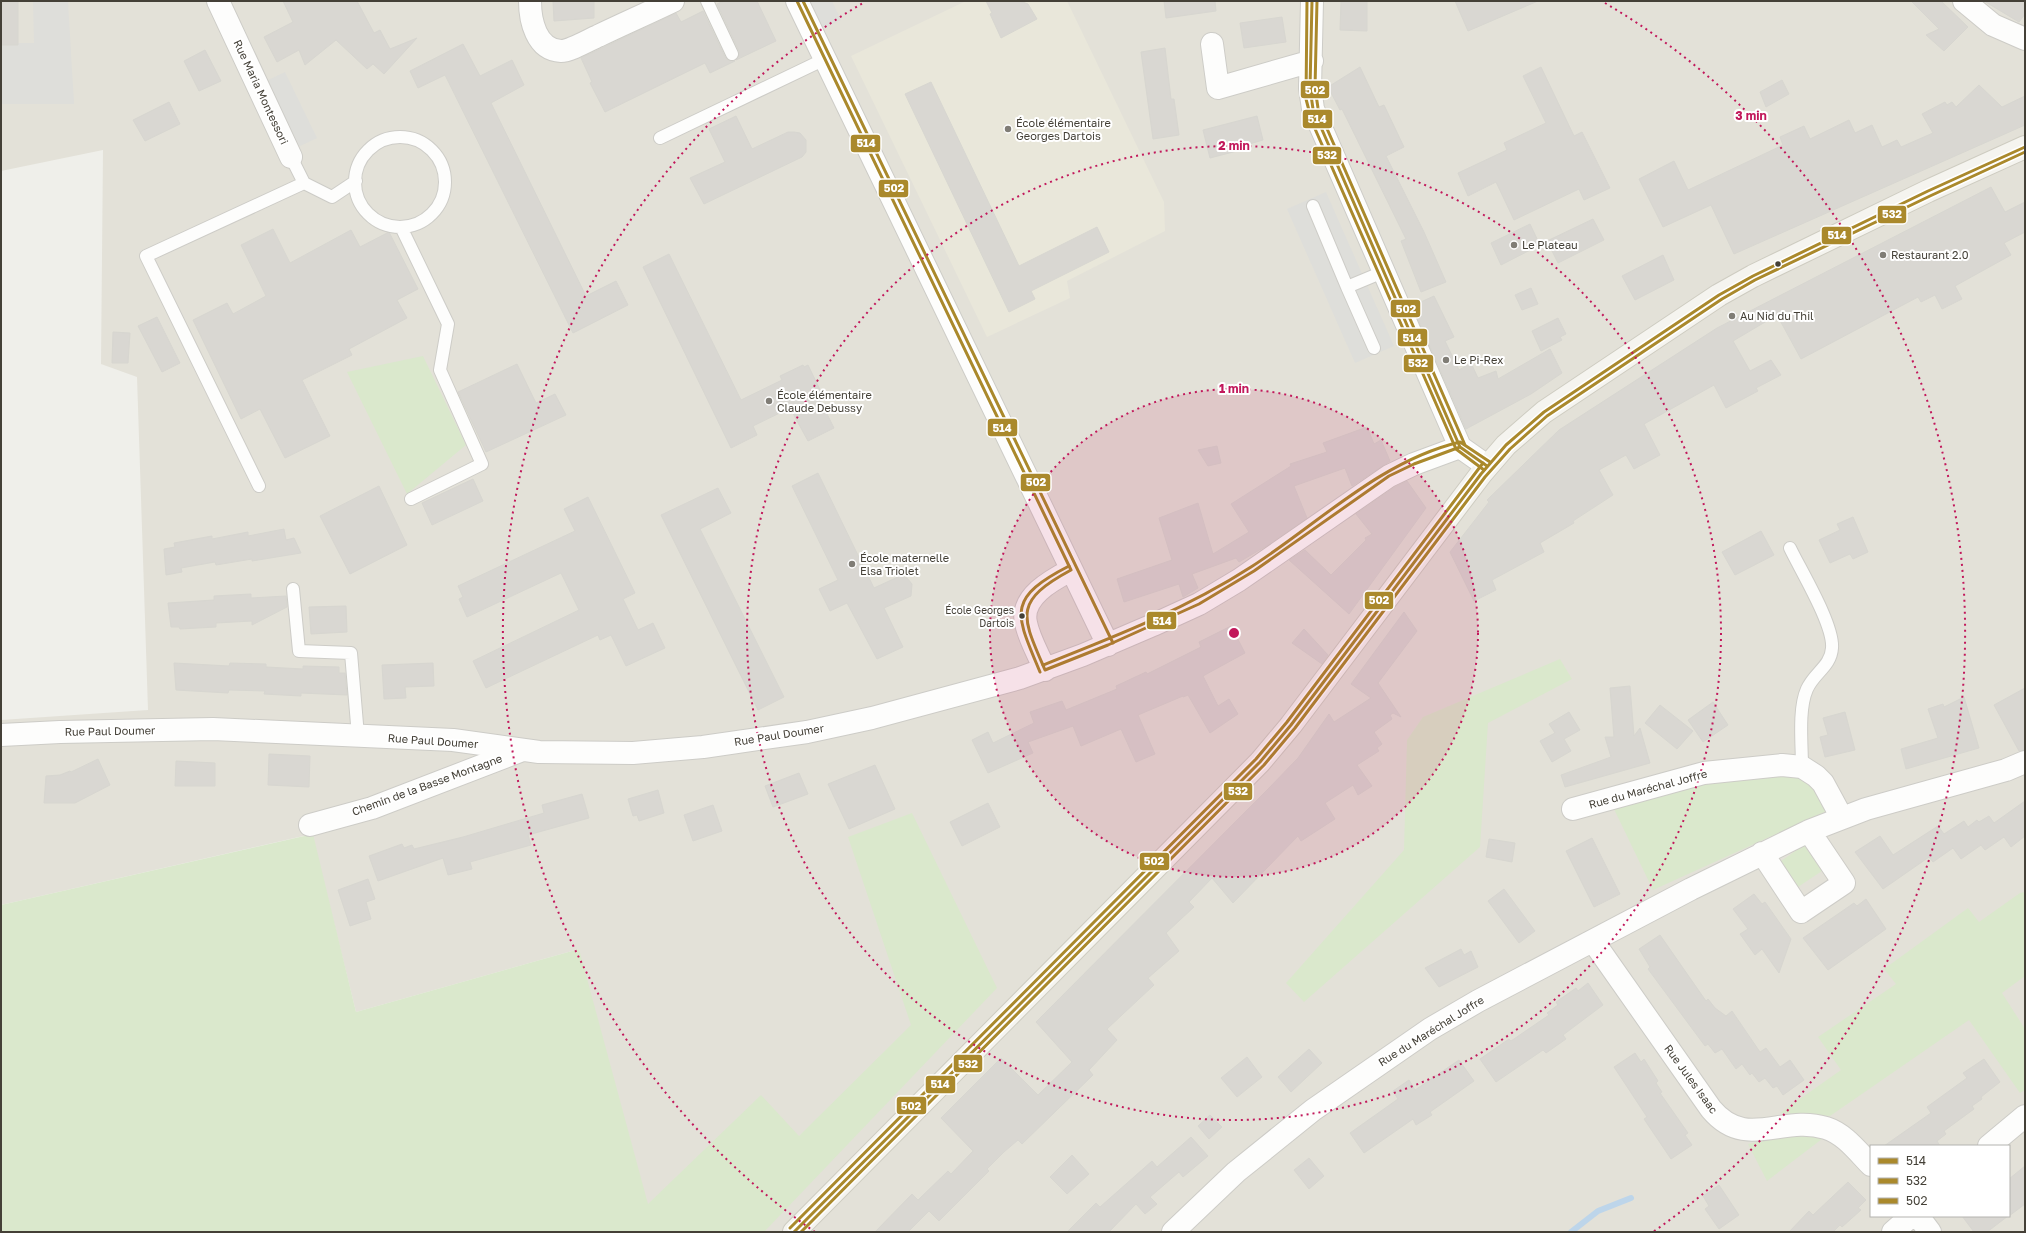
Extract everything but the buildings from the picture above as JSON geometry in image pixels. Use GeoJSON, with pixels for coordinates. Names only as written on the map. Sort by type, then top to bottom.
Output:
{"type":"FeatureCollection","features":[{"type":"Feature","properties":{"kind":"main road"},"geometry":{"type":"LineString","coordinates":[[794,1232],[1260,762],[1291,725],[1487,466],[1518,434],[1544,412],[1726,292],[1753,276],[1928,191],[2025,147]]}},
{"type":"Feature","properties":{"kind":"street","name":"Rue Maria Montessori"},"geometry":{"type":"LineString","coordinates":[[218,1],[291,157]]}},
{"type":"Feature","properties":{"kind":"street"},"geometry":{"type":"LineString","coordinates":[[530,1],[530,15],[536,34],[548,46],[561,51],[581,44],[673,1]]}},
{"type":"Feature","properties":{"kind":"street"},"geometry":{"type":"LineString","coordinates":[[797,1],[1108,645]]}},
{"type":"Feature","properties":{"kind":"street"},"geometry":{"type":"LineString","coordinates":[[1312,1],[1312,61],[1310,88],[1313,109],[1460,448],[1487,466]]}},
{"type":"Feature","properties":{"kind":"street"},"geometry":{"type":"LineString","coordinates":[[1964,1],[1993,25],[2025,39]]}},
{"type":"Feature","properties":{"kind":"street"},"geometry":{"type":"LineString","coordinates":[[1212,44],[1218,88],[1312,61]]}},
{"type":"Feature","properties":{"kind":"street","name":"Rue Paul Doumer"},"geometry":{"type":"LineString","coordinates":[[1,735],[66,731],[213,729],[453,740],[520,750],[585,753],[650,753],[782,736],[872,718],[1001,684],[1045,670],[1108,645],[1199,604],[1219,593],[1389,476],[1414,464],[1460,448]]}},
{"type":"Feature","properties":{"kind":"street"},"geometry":{"type":"LineString","coordinates":[[1045,670],[1026,622],[1027,608],[1032,598],[1041,590],[1058,576],[1071,570]]}},
{"type":"Feature","properties":{"kind":"street","name":"Chemin de la Basse Montagne"},"geometry":{"type":"LineString","coordinates":[[310,825],[392,800],[520,750]]}},
{"type":"Feature","properties":{"kind":"street","name":"Rue du Maréchal Joffre"},"geometry":{"type":"LineString","coordinates":[[1173,1232],[1263,1150],[1344,1087],[1454,1014],[1762,853],[1809,831],[1842,818],[2025,762]]}},
{"type":"Feature","properties":{"kind":"street","name":"Rue du Maréchal Joffre"},"geometry":{"type":"LineString","coordinates":[[1573,810],[1704,772],[1782,765],[1802,767],[1816,776],[1823,783],[1842,818]]}},
{"type":"Feature","properties":{"kind":"street"},"geometry":{"type":"LineString","coordinates":[[1762,853],[1801,912],[1844,883],[1809,831]]}},
{"type":"Feature","properties":{"kind":"street","name":"Rue Jules Isaac"},"geometry":{"type":"LineString","coordinates":[[1593,941],[1711,1109],[1726,1123],[1743,1130],[1751,1131],[1793,1125],[1806,1125],[1827,1129],[1846,1140],[1870,1164]]}},
{"type":"Feature","properties":{"kind":"street"},"geometry":{"type":"LineString","coordinates":[[1990,1145],[2025,1116]]}},
{"type":"Feature","properties":{"kind":"street"},"geometry":{"type":"LineString","coordinates":[[1893,1232],[1910,1217]]}},
{"type":"Feature","properties":{"kind":"street"},"geometry":{"type":"LineString","coordinates":[[1919,1217],[1930,1232]]}},
{"type":"Feature","properties":{"kind":"lane"},"geometry":{"type":"LineString","coordinates":[[708,1],[732,54]]}},
{"type":"Feature","properties":{"kind":"lane"},"geometry":{"type":"LineString","coordinates":[[660,138],[825,60]]}},
{"type":"Feature","properties":{"kind":"lane"},"geometry":{"type":"LineString","coordinates":[[406,137],[420,141],[432,150],[441,162],[445,177],[444,192],[439,206],[429,217],[416,224],[401,227],[387,225],[374,218],[364,208],[358,196],[356,182],[358,167],[365,154],[377,144],[391,138],[406,137]]}},
{"type":"Feature","properties":{"kind":"lane","name":"Rue Maria Montessori"},"geometry":{"type":"LineString","coordinates":[[291,157],[304,183]]}},
{"type":"Feature","properties":{"kind":"lane"},"geometry":{"type":"LineString","coordinates":[[259,486],[146,256],[304,183],[332,197],[356,182]]}},
{"type":"Feature","properties":{"kind":"lane"},"geometry":{"type":"LineString","coordinates":[[1313,206],[1374,348]]}},
{"type":"Feature","properties":{"kind":"lane"},"geometry":{"type":"LineString","coordinates":[[401,227],[448,324],[440,370],[482,464],[411,500]]}},
{"type":"Feature","properties":{"kind":"lane"},"geometry":{"type":"LineString","coordinates":[[1347,287],[1383,272]]}},
{"type":"Feature","properties":{"kind":"lane"},"geometry":{"type":"LineString","coordinates":[[1790,548],[1829,626],[1833,642],[1830,657],[1826,665],[1813,678],[1804,698],[1802,767]]}},
{"type":"Feature","properties":{"kind":"lane"},"geometry":{"type":"LineString","coordinates":[[293,588],[299,651],[351,653],[358,736]]}},
{"type":"Feature","properties":{"kind":"shaded area"},"geometry":{"type":"Polygon","coordinates":[[[1,1],[2025,1],[2025,1232],[617,1232],[579,949],[356,1012],[312,834],[1,905],[1,720],[148,710],[137,377],[101,364],[103,150],[1,171],[1,1]]]}},
{"type":"Feature","properties":{"kind":"shaded area"},"geometry":{"type":"Polygon","coordinates":[[[33,1],[68,1],[74,104],[1,104],[1,43],[34,43],[33,1]]]}},
{"type":"Feature","properties":{"kind":"shaded area"},"geometry":{"type":"Polygon","coordinates":[[[809,1],[832,1],[841,20],[822,29],[809,1]]]}},
{"type":"Feature","properties":{"kind":"shaded area","name":"École élémentaire Georges Dartois"},"geometry":{"type":"Polygon","coordinates":[[[966,1],[1067,1],[1164,202],[1165,231],[1067,281],[1070,298],[987,337],[851,56],[966,1]]]}},
{"type":"Feature","properties":{"kind":"shaded area"},"geometry":{"type":"Polygon","coordinates":[[[285,72],[317,138],[298,147],[266,81],[285,72]]]}},
{"type":"Feature","properties":{"kind":"shaded area"},"geometry":{"type":"Polygon","coordinates":[[[1326,192],[1394,346],[1355,363],[1287,209],[1326,192]]]}},
{"type":"Feature","properties":{"kind":"green space"},"geometry":{"type":"Polygon","coordinates":[[[423,356],[466,445],[407,494],[347,372],[423,356]]]}},
{"type":"Feature","properties":{"kind":"green space"},"geometry":{"type":"Polygon","coordinates":[[[1560,659],[1572,679],[1488,723],[1480,847],[1304,1002],[1286,983],[1404,850],[1407,740],[1423,717],[1560,659]]]}},
{"type":"Feature","properties":{"kind":"green space"},"geometry":{"type":"Polygon","coordinates":[[[1784,774],[1810,780],[1827,811],[1653,890],[1613,807],[1688,782],[1784,774]]]}},
{"type":"Feature","properties":{"kind":"green space"},"geometry":{"type":"Polygon","coordinates":[[[912,813],[997,988],[764,1232],[1,1232],[1,905],[313,834],[356,1012],[579,949],[648,1204],[761,1095],[799,1136],[911,1025],[848,837],[912,813]]]}},
{"type":"Feature","properties":{"kind":"green space"},"geometry":{"type":"Polygon","coordinates":[[[1804,845],[1822,871],[1798,887],[1781,861],[1804,845]]]}},
{"type":"Feature","properties":{"kind":"green space"},"geometry":{"type":"Polygon","coordinates":[[[2025,892],[2025,976],[2002,993],[2025,1029],[2025,1090],[2020,1093],[1969,1020],[1830,1116],[1780,1113],[1841,1070],[1818,1037],[1896,984],[1884,969],[1968,908],[1979,922],[2020,893],[2025,892]]]}},
{"type":"Feature","properties":{"kind":"green space"},"geometry":{"type":"Polygon","coordinates":[[[1798,1134],[1822,1139],[1767,1181],[1748,1144],[1798,1134]]]}},
{"type":"Feature","properties":{"kind":"waterway"},"geometry":{"type":"LineString","coordinates":[[1571,1232],[1598,1211],[1631,1198]]}},
{"type":"Feature","properties":{"kind":"transit line","name":"514"},"geometry":{"type":"LineString","coordinates":[[797,1],[1071,570]]}},
{"type":"Feature","properties":{"kind":"transit line","name":"502"},"geometry":{"type":"LineString","coordinates":[[803,1],[1113,643]]}},
{"type":"Feature","properties":{"kind":"transit line","name":"532"},"geometry":{"type":"LineString","coordinates":[[1307,1],[1306,99],[1312,122],[1456,449],[1484,470]]}},
{"type":"Feature","properties":{"kind":"transit line","name":"514"},"geometry":{"type":"LineString","coordinates":[[1312,1],[1310,88],[1313,109],[1460,447]]}},
{"type":"Feature","properties":{"kind":"transit line","name":"502"},"geometry":{"type":"LineString","coordinates":[[1317,1],[1315,88],[1318,108],[1465,445]]}},
{"type":"Feature","properties":{"kind":"transit line","name":"514"},"geometry":{"type":"LineString","coordinates":[[794,1232],[1260,762],[1291,725],[1481,474],[1506,445],[1544,412],[1719,295],[1753,276],[1928,191],[2025,147]]}},
{"type":"Feature","properties":{"kind":"transit line","name":"532"},"geometry":{"type":"LineString","coordinates":[[801,1232],[1264,765],[1295,728],[1485,477],[1510,449],[1547,416],[1722,299],[1755,280],[2025,152]]}},
{"type":"Feature","properties":{"kind":"transit line","name":"502"},"geometry":{"type":"LineString","coordinates":[[1043,665],[1149,621],[1201,596],[1251,567],[1376,479],[1431,451],[1460,442],[1490,462]]}},
{"type":"Feature","properties":{"kind":"transit line","name":"514"},"geometry":{"type":"LineString","coordinates":[[1045,670],[1108,645],[1199,604],[1254,571],[1389,476],[1414,464],[1460,447],[1487,466]]}},
{"type":"Feature","properties":{"kind":"transit line","name":"502"},"geometry":{"type":"LineString","coordinates":[[790,1228],[1256,759],[1287,722],[1483,463]]}},
{"type":"Feature","properties":{"kind":"transit line","name":"502"},"geometry":{"type":"LineString","coordinates":[[1040,672],[1025,636],[1022,622],[1022,610],[1025,599],[1034,588],[1069,566]]}},
{"type":"Feature","properties":{"kind":"transit line","name":"514"},"geometry":{"type":"LineString","coordinates":[[1045,670],[1031,636],[1027,612],[1031,601],[1039,592],[1052,581],[1071,570]]}},
{"type":"Feature","properties":{"kind":"place","name":"École élémentaire Georges Dartois"},"geometry":{"type":"Point","coordinates":[1008,129]}},
{"type":"Feature","properties":{"kind":"place","name":"Le Plateau"},"geometry":{"type":"Point","coordinates":[1514,245]}},
{"type":"Feature","properties":{"kind":"place","name":"Restaurant 2.0"},"geometry":{"type":"Point","coordinates":[1883,255]}},
{"type":"Feature","properties":{"kind":"place","name":"Au Nid du Thil"},"geometry":{"type":"Point","coordinates":[1732,316]}},
{"type":"Feature","properties":{"kind":"place","name":"Le Pi-Rex"},"geometry":{"type":"Point","coordinates":[1446,360]}},
{"type":"Feature","properties":{"kind":"place","name":"École élémentaire Claude Debussy"},"geometry":{"type":"Point","coordinates":[769,401]}},
{"type":"Feature","properties":{"kind":"place","name":"École maternelle Elsa Triolet"},"geometry":{"type":"Point","coordinates":[852,564]}},
{"type":"Feature","properties":{"kind":"place","name":"École Georges Dartois"},"geometry":{"type":"Point","coordinates":[1022,616]}}]}
